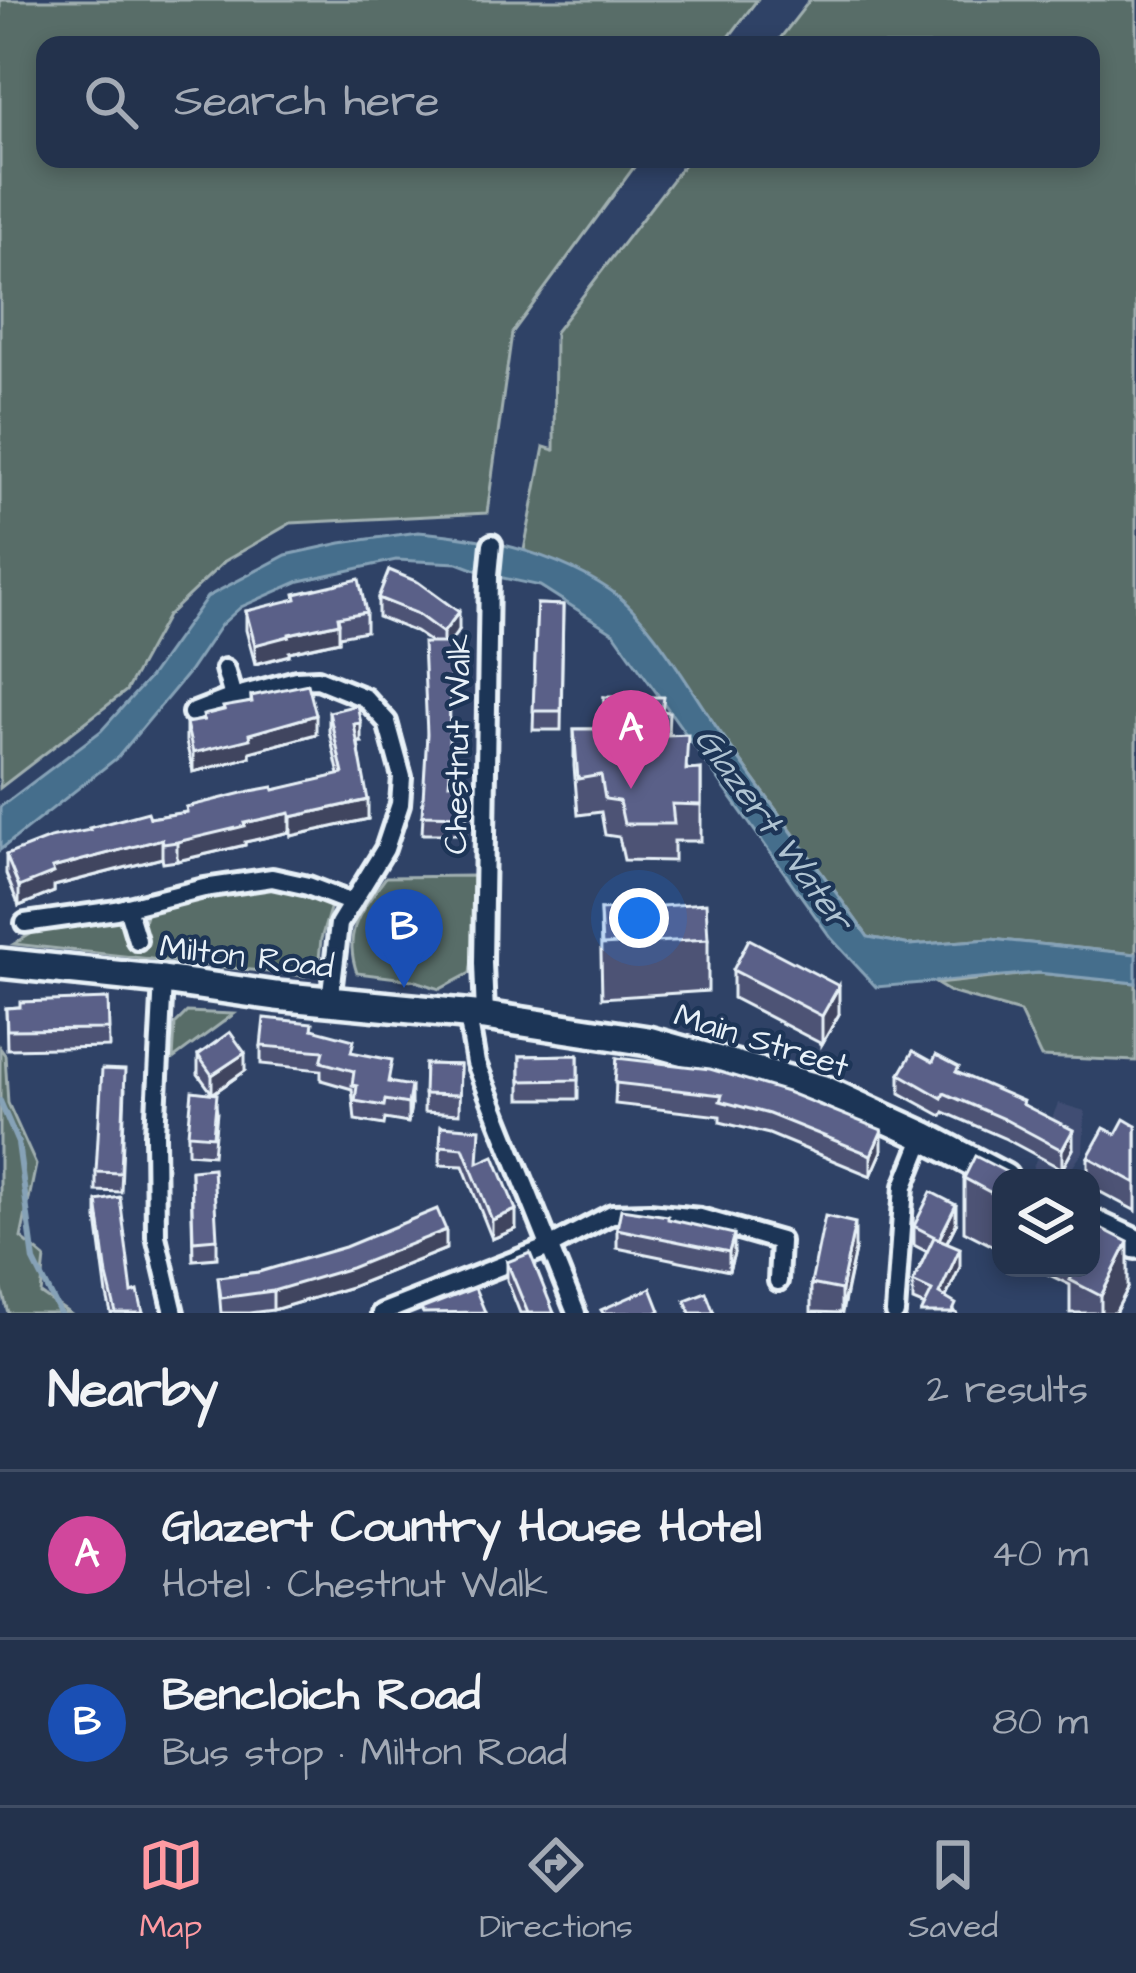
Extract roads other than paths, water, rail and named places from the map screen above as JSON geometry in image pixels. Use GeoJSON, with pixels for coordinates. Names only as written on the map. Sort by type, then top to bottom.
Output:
{"type":"FeatureCollection","features":[{"type":"Feature","properties":{"kind":"main road","name":"Milton Road"},"geometry":{"type":"LineString","coordinates":[[0,963],[477,1016]]}},
{"type":"Feature","properties":{"kind":"main road","name":"Main Street"},"geometry":{"type":"LineString","coordinates":[[477,1016],[648,1042],[824,1090],[992,1172]]}},
{"type":"Feature","properties":{"kind":"main road"},"geometry":{"type":"LineString","coordinates":[[1100,1226],[1136,1244]]}},
{"type":"Feature","properties":{"kind":"street","name":"Chestnut Walk"},"geometry":{"type":"LineString","coordinates":[[492,544],[483,963],[476,1063],[576,1313]]}},
{"type":"Feature","properties":{"kind":"street"},"geometry":{"type":"LineString","coordinates":[[225,669],[233,697]]}},
{"type":"Feature","properties":{"kind":"street"},"geometry":{"type":"LineString","coordinates":[[192,713],[296,680],[318,680],[365,698],[387,722],[402,777],[400,804],[385,849],[339,924],[331,1002]]}},
{"type":"Feature","properties":{"kind":"street"},"geometry":{"type":"LineString","coordinates":[[25,923],[128,908],[204,888],[272,878],[352,903]]}},
{"type":"Feature","properties":{"kind":"street"},"geometry":{"type":"LineString","coordinates":[[128,908],[137,940]]}},
{"type":"Feature","properties":{"kind":"street"},"geometry":{"type":"LineString","coordinates":[[163,980],[155,1134],[156,1236],[174,1313]]}},
{"type":"Feature","properties":{"kind":"street"},"geometry":{"type":"LineString","coordinates":[[895,1313],[904,1186],[924,1136]]}},
{"type":"Feature","properties":{"kind":"street"},"geometry":{"type":"LineString","coordinates":[[389,1310],[549,1247],[612,1214],[700,1218],[780,1240],[778,1281]]}},
{"type":"Feature","properties":{"kind":"water","name":"Glazert Water"},"geometry":{"type":"Polygon","coordinates":[[[418,532],[468,538],[542,556],[588,577],[626,603],[656,637],[868,937],[910,945],[991,939],[1136,954],[1136,983],[1038,973],[876,987],[831,938],[614,633],[540,586],[458,563],[396,560],[300,581],[241,607],[221,625],[189,672],[118,757],[0,850],[0,807],[101,731],[149,678],[207,597],[286,555],[418,532]]]}},
{"type":"Feature","properties":{"kind":"waterway"},"geometry":{"type":"LineString","coordinates":[[0,1101],[18,1143],[34,1261],[60,1313]]}},
{"type":"Feature","properties":{"kind":"place","name":"Glazert Country House Hotel"},"geometry":{"type":"Point","coordinates":[631,789]}},
{"type":"Feature","properties":{"kind":"place","name":"Bencloich Road"},"geometry":{"type":"Point","coordinates":[404,988]}}]}
